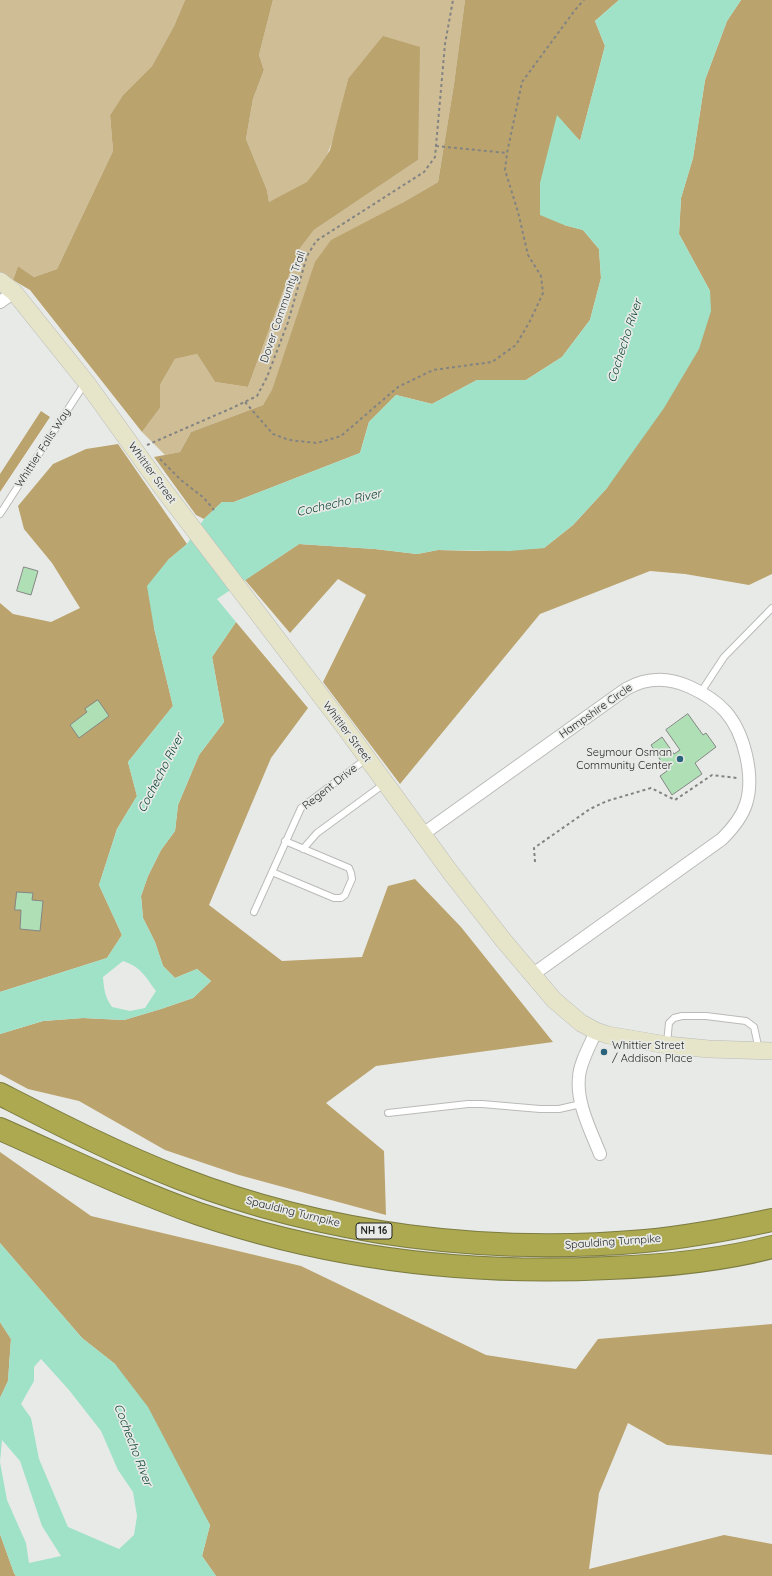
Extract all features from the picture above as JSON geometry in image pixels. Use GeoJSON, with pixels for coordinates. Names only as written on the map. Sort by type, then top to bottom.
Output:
{"type":"FeatureCollection","features":[{"type":"Feature","properties":{"kind":"highway","name":"Spaulding Turnpike"},"geometry":{"type":"LineString","coordinates":[[0,1094],[101,1145],[180,1178],[255,1203],[303,1216],[388,1233],[474,1243],[517,1245],[604,1244],[646,1241],[690,1235],[772,1220]]}},
{"type":"Feature","properties":{"kind":"highway","name":"NH 16"},"geometry":{"type":"LineString","coordinates":[[0,1129],[132,1188],[201,1214],[256,1232],[318,1247],[395,1260],[496,1268],[551,1270],[597,1269],[689,1262],[772,1247]]}},
{"type":"Feature","properties":{"kind":"street","name":"Whittier Street"},"geometry":{"type":"LineString","coordinates":[[0,281],[14,292],[86,382],[189,524],[386,783],[451,873],[532,975],[554,1000],[568,1013],[596,1031],[625,1039],[708,1049],[766,1051]]}},
{"type":"Feature","properties":{"kind":"street"},"geometry":{"type":"LineString","coordinates":[[0,302],[14,292]]}},
{"type":"Feature","properties":{"kind":"street","name":"Hampshire Circle"},"geometry":{"type":"LineString","coordinates":[[423,834],[635,684],[655,679],[667,679],[679,682],[701,692],[725,711],[734,723],[741,737],[748,771],[749,790],[746,804],[732,829],[722,838],[532,975]]}},
{"type":"Feature","properties":{"kind":"street"},"geometry":{"type":"LineString","coordinates":[[596,1031],[579,1077],[581,1104],[600,1154]]}},
{"type":"Feature","properties":{"kind":"lane","name":"Whittier Falls Way"},"geometry":{"type":"LineString","coordinates":[[0,514],[86,382]]}},
{"type":"Feature","properties":{"kind":"lane"},"geometry":{"type":"LineString","coordinates":[[701,692],[724,657],[772,608]]}},
{"type":"Feature","properties":{"kind":"lane","name":"Regent Drive"},"geometry":{"type":"LineString","coordinates":[[254,912],[301,808],[367,758]]}},
{"type":"Feature","properties":{"kind":"lane"},"geometry":{"type":"LineString","coordinates":[[303,849],[317,833],[386,783]]}},
{"type":"Feature","properties":{"kind":"lane"},"geometry":{"type":"LineString","coordinates":[[272,872],[334,898],[341,898],[345,895],[352,879],[352,873],[349,868],[285,841]]}},
{"type":"Feature","properties":{"kind":"lane"},"geometry":{"type":"LineString","coordinates":[[667,1045],[670,1023],[674,1018],[682,1016],[706,1016],[746,1021],[754,1027],[766,1051]]}},
{"type":"Feature","properties":{"kind":"lane"},"geometry":{"type":"LineString","coordinates":[[388,1113],[468,1104],[559,1109],[581,1104]]}},
{"type":"Feature","properties":{"kind":"path","name":"Dover Community Trail"},"geometry":{"type":"LineString","coordinates":[[150,444],[257,396],[267,377],[288,322],[307,256],[316,241],[424,172],[435,157],[445,44],[453,0]]}},
{"type":"Feature","properties":{"kind":"path"},"geometry":{"type":"LineString","coordinates":[[245,402],[273,434],[289,440],[317,443],[341,436],[398,387],[433,370],[492,362],[516,345],[530,321],[543,293],[541,276],[528,255],[518,212],[505,170],[507,153],[522,82],[584,0]]}},
{"type":"Feature","properties":{"kind":"path"},"geometry":{"type":"LineString","coordinates":[[436,146],[507,153]]}},
{"type":"Feature","properties":{"kind":"path"},"geometry":{"type":"LineString","coordinates":[[147,445],[152,451]]}},
{"type":"Feature","properties":{"kind":"path"},"geometry":{"type":"LineString","coordinates":[[157,456],[181,480],[204,498],[214,510]]}},
{"type":"Feature","properties":{"kind":"path"},"geometry":{"type":"LineString","coordinates":[[535,862],[534,848],[590,809],[607,801],[651,788],[675,800],[712,775],[727,777]]}},
{"type":"Feature","properties":{"kind":"shaded area"},"geometry":{"type":"Polygon","coordinates":[[[0,0],[185,0],[174,26],[152,66],[123,95],[110,115],[113,151],[57,269],[34,277],[18,266],[13,280],[0,273],[0,0]]]}},
{"type":"Feature","properties":{"kind":"shaded area"},"geometry":{"type":"Polygon","coordinates":[[[185,0],[273,0],[259,55],[264,70],[253,99],[246,139],[267,190],[269,202],[307,182],[319,167],[330,150],[348,79],[383,36],[420,47],[418,160],[314,230],[298,251],[248,387],[215,382],[197,354],[175,359],[160,385],[160,408],[142,432],[30,290],[13,280],[18,266],[34,277],[57,269],[113,151],[110,115],[123,95],[152,66],[174,26],[185,0]]]}},
{"type":"Feature","properties":{"kind":"shaded area"},"geometry":{"type":"Polygon","coordinates":[[[273,0],[465,0],[454,84],[438,182],[402,203],[263,405],[191,432],[180,452],[165,455],[142,432],[160,408],[160,385],[175,359],[197,354],[215,382],[248,387],[298,251],[314,230],[418,160],[348,79],[335,134],[317,172],[304,185],[269,202],[267,190],[246,139],[253,99],[264,70],[259,55],[273,0]]]}},
{"type":"Feature","properties":{"kind":"shaded area"},"geometry":{"type":"Polygon","coordinates":[[[465,0],[619,0],[595,21],[605,46],[580,141],[557,116],[564,225],[583,230],[599,249],[601,278],[590,320],[562,357],[526,380],[477,380],[432,404],[396,395],[369,422],[360,453],[234,502],[222,502],[204,519],[196,515],[154,457],[180,452],[191,432],[263,405],[272,390],[315,262],[331,240],[402,203],[438,182],[454,84],[465,0]]]}},
{"type":"Feature","properties":{"kind":"shaded area"},"geometry":{"type":"Polygon","coordinates":[[[741,0],[772,0],[772,574],[749,585],[685,574],[650,571],[540,614],[400,784],[323,682],[366,595],[338,579],[290,633],[245,580],[299,544],[375,549],[417,554],[438,550],[476,551],[544,548],[573,525],[607,488],[710,291],[679,234],[681,198],[693,158],[705,80],[727,21],[741,0]]]}},
{"type":"Feature","properties":{"kind":"shaded area"},"geometry":{"type":"Polygon","coordinates":[[[41,411],[50,417],[0,492],[0,474],[41,411]]]}},
{"type":"Feature","properties":{"kind":"shaded area"},"geometry":{"type":"Polygon","coordinates":[[[118,444],[187,544],[168,560],[154,628],[173,706],[128,762],[137,796],[117,829],[99,885],[122,935],[107,958],[0,992],[0,603],[13,614],[51,622],[80,608],[52,563],[24,529],[18,506],[53,464],[86,449],[118,444]]]}},
{"type":"Feature","properties":{"kind":"shaded area"},"geometry":{"type":"Polygon","coordinates":[[[236,622],[308,708],[271,758],[209,905],[282,961],[362,957],[388,886],[415,879],[461,927],[553,1042],[376,1066],[326,1103],[384,1151],[386,1215],[239,1175],[165,1150],[79,1101],[28,1089],[0,1074],[0,1034],[43,1021],[83,1018],[124,1020],[193,998],[211,981],[197,969],[175,978],[163,966],[155,942],[143,918],[141,896],[148,876],[161,850],[175,831],[178,805],[199,755],[224,722],[212,657],[236,622]]]}},
{"type":"Feature","properties":{"kind":"shaded area"},"geometry":{"type":"Polygon","coordinates":[[[0,1152],[91,1216],[301,1266],[486,1355],[576,1369],[598,1339],[772,1324],[772,1455],[667,1445],[628,1423],[599,1493],[589,1569],[724,1535],[772,1544],[772,1576],[216,1576],[202,1556],[210,1525],[115,1364],[82,1338],[0,1243],[0,1152]]]}},
{"type":"Feature","properties":{"kind":"shaded area"},"geometry":{"type":"Polygon","coordinates":[[[0,1322],[11,1339],[8,1381],[0,1398],[0,1322]]]}},
{"type":"Feature","properties":{"kind":"shaded area"},"geometry":{"type":"Polygon","coordinates":[[[0,1534],[14,1573],[16,1576],[0,1576],[0,1534]]]}},
{"type":"Feature","properties":{"kind":"water","name":"Cochecho River"},"geometry":{"type":"Polygon","coordinates":[[[619,0],[741,0],[727,21],[705,80],[693,158],[681,198],[679,234],[710,291],[711,311],[699,349],[664,408],[607,488],[573,525],[544,548],[509,551],[438,550],[417,554],[375,549],[299,544],[217,599],[236,622],[212,657],[224,722],[199,755],[178,805],[175,831],[161,850],[148,876],[141,896],[143,918],[155,942],[163,966],[175,978],[197,969],[211,981],[193,998],[124,1020],[83,1018],[43,1021],[0,1034],[0,992],[107,958],[122,935],[99,885],[117,829],[137,796],[128,762],[173,706],[154,628],[147,586],[168,560],[187,544],[204,519],[222,502],[234,502],[360,453],[369,422],[396,395],[432,404],[477,380],[526,380],[562,357],[590,320],[601,278],[599,249],[583,230],[564,225],[540,215],[540,183],[557,115],[580,141],[605,46],[595,21],[619,0]],[[123,961],[103,977],[105,993],[112,1007],[130,1011],[145,1008],[156,991],[145,976],[129,963],[123,961]]]}},
{"type":"Feature","properties":{"kind":"water","name":"Cochecho River"},"geometry":{"type":"Polygon","coordinates":[[[0,1243],[82,1338],[115,1364],[148,1407],[210,1525],[202,1556],[216,1576],[16,1576],[0,1534],[0,1462],[0,1398],[8,1381],[11,1339],[0,1322],[0,1243]],[[41,1359],[34,1367],[34,1381],[21,1404],[31,1418],[39,1459],[68,1527],[119,1549],[134,1535],[137,1516],[133,1492],[118,1470],[101,1431],[69,1390],[41,1359]],[[2,1440],[0,1462],[7,1500],[26,1543],[29,1563],[61,1556],[42,1526],[20,1461],[2,1440]]]}},
{"type":"Feature","properties":{"kind":"building"},"geometry":{"type":"Polygon","coordinates":[[[24,567],[38,571],[31,595],[17,591],[24,567]]]}},
{"type":"Feature","properties":{"kind":"building"},"geometry":{"type":"Polygon","coordinates":[[[98,700],[109,716],[79,738],[70,725],[87,712],[85,709],[98,700]]]}},
{"type":"Feature","properties":{"kind":"building","name":"Seymour Osman Community Center"},"geometry":{"type":"Polygon","coordinates":[[[688,714],[703,735],[706,733],[716,747],[695,763],[702,774],[672,795],[660,776],[667,771],[651,745],[662,737],[674,754],[680,750],[666,730],[688,714]]]}},
{"type":"Feature","properties":{"kind":"building"},"geometry":{"type":"Polygon","coordinates":[[[17,892],[33,893],[32,900],[43,901],[40,931],[20,929],[21,910],[15,910],[17,892]]]}},
{"type":"Feature","properties":{"kind":"place","name":"Seymour Osman Community Center"},"geometry":{"type":"Point","coordinates":[680,759]}},
{"type":"Feature","properties":{"kind":"place","name":"Whittier Street / Addison Place"},"geometry":{"type":"Point","coordinates":[604,1052]}}]}
